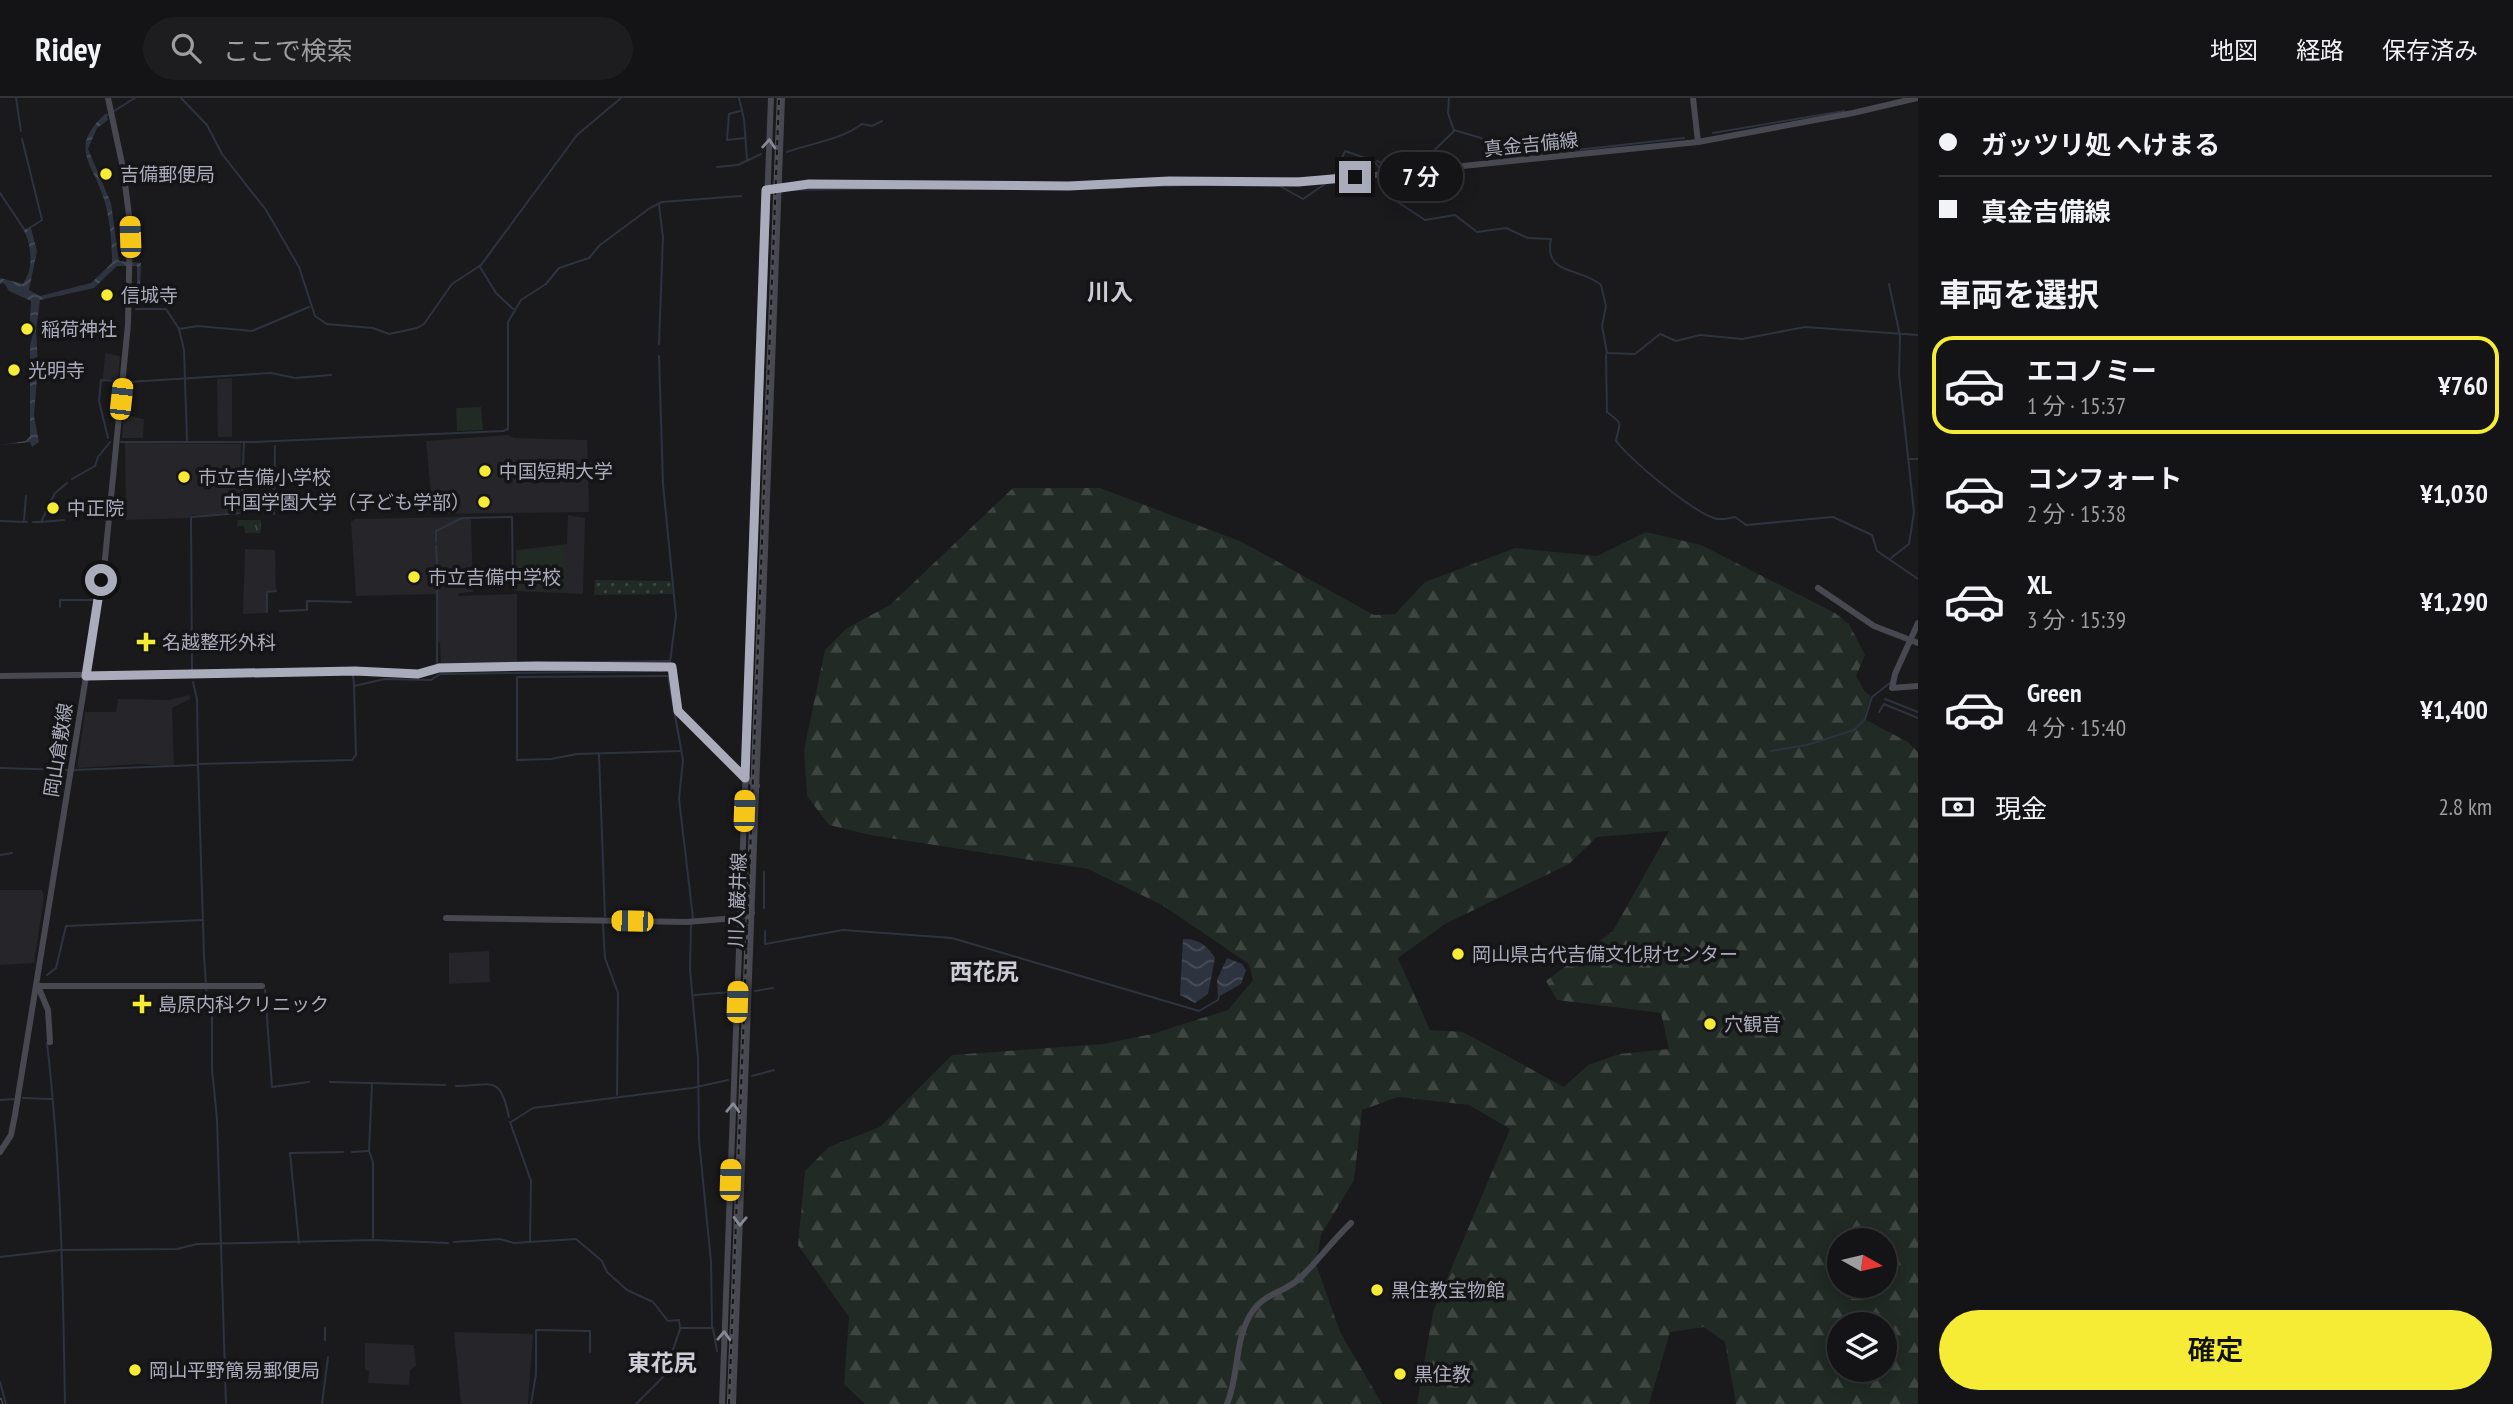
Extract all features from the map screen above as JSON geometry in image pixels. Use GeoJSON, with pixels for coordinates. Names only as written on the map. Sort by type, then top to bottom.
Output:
{"type":"FeatureCollection","features":[{"type":"Feature","properties":{"kind":"main road","name":"岡山倉敷線"},"geometry":{"type":"LineString","coordinates":[[0,1152],[14,1124],[105,559],[131,264],[127,190],[108,98]]}},
{"type":"Feature","properties":{"kind":"main road","name":"川入巌井線"},"geometry":{"type":"LineString","coordinates":[[722,1404],[771,98]]}},
{"type":"Feature","properties":{"kind":"main road","name":"川入巌井線"},"geometry":{"type":"LineString","coordinates":[[733,1404],[782,98]]}},
{"type":"Feature","properties":{"kind":"main road"},"geometry":{"type":"LineString","coordinates":[[1693,98],[1698,142]]}},
{"type":"Feature","properties":{"kind":"main road","name":"真金吉備線"},"geometry":{"type":"LineString","coordinates":[[766,190],[809,184],[1069,186],[1169,181],[1325,180],[1698,142],[1853,114],[1917,98]]}},
{"type":"Feature","properties":{"kind":"main road"},"geometry":{"type":"LineString","coordinates":[[1818,588],[1874,626],[1915,642]]}},
{"type":"Feature","properties":{"kind":"main road"},"geometry":{"type":"LineString","coordinates":[[1918,623],[1915,642],[1895,674],[1892,688],[1918,686]]}},
{"type":"Feature","properties":{"kind":"main road"},"geometry":{"type":"LineString","coordinates":[[0,676],[355,671],[418,674],[439,668],[672,667],[678,711],[745,778],[757,786]]}},
{"type":"Feature","properties":{"kind":"main road"},"geometry":{"type":"LineString","coordinates":[[446,918],[691,922],[740,917],[752,913]]}},
{"type":"Feature","properties":{"kind":"main road"},"geometry":{"type":"LineString","coordinates":[[50,1042],[48,1010],[38,986],[262,986]]}},
{"type":"Feature","properties":{"kind":"main road"},"geometry":{"type":"LineString","coordinates":[[1227,1404],[1237,1371],[1245,1324],[1253,1309],[1270,1294],[1299,1279],[1318,1255],[1351,1223]]}},
{"type":"Feature","properties":{"kind":"shaded area"},"geometry":{"type":"Polygon","coordinates":[[[105,353],[120,356],[118,380],[103,379],[105,353]]]}},
{"type":"Feature","properties":{"kind":"shaded area"},"geometry":{"type":"Polygon","coordinates":[[[232,378],[232,437],[218,437],[217,379],[232,378]]]}},
{"type":"Feature","properties":{"kind":"shaded area"},"geometry":{"type":"Polygon","coordinates":[[[124,415],[144,419],[143,438],[122,438],[124,415]]]}},
{"type":"Feature","properties":{"kind":"shaded area"},"geometry":{"type":"Polygon","coordinates":[[[508,435],[514,438],[587,440],[589,512],[433,514],[426,441],[508,435]]]}},
{"type":"Feature","properties":{"kind":"shaded area","name":"市立吉備小学校"},"geometry":{"type":"Polygon","coordinates":[[[125,443],[241,444],[240,511],[237,514],[192,515],[189,518],[126,520],[125,443]]]}},
{"type":"Feature","properties":{"kind":"shaded area"},"geometry":{"type":"Polygon","coordinates":[[[568,515],[585,518],[583,594],[515,591],[516,550],[567,544],[568,515]]]}},
{"type":"Feature","properties":{"kind":"shaded area","name":"市立吉備中学校"},"geometry":{"type":"Polygon","coordinates":[[[355,519],[471,519],[473,592],[459,593],[458,596],[517,594],[517,662],[441,664],[440,643],[437,642],[437,594],[356,596],[351,522],[355,519]]]}},
{"type":"Feature","properties":{"kind":"shaded area"},"geometry":{"type":"Polygon","coordinates":[[[245,549],[275,550],[276,591],[266,591],[266,613],[243,614],[245,549]]]}},
{"type":"Feature","properties":{"kind":"shaded area"},"geometry":{"type":"Polygon","coordinates":[[[190,695],[190,699],[172,708],[174,767],[140,764],[77,768],[85,712],[116,712],[118,699],[168,700],[190,695]]]}},
{"type":"Feature","properties":{"kind":"shaded area"},"geometry":{"type":"Polygon","coordinates":[[[0,890],[42,890],[44,897],[34,963],[0,965],[0,890]]]}},
{"type":"Feature","properties":{"kind":"shaded area"},"geometry":{"type":"Polygon","coordinates":[[[489,951],[490,982],[449,984],[449,953],[489,951]]]}},
{"type":"Feature","properties":{"kind":"shaded area"},"geometry":{"type":"Polygon","coordinates":[[[454,1332],[533,1334],[528,1404],[461,1404],[454,1332]]]}},
{"type":"Feature","properties":{"kind":"shaded area"},"geometry":{"type":"Polygon","coordinates":[[[365,1343],[414,1345],[416,1366],[410,1370],[409,1385],[368,1383],[365,1343]]]}},
{"type":"Feature","properties":{"kind":"green space"},"geometry":{"type":"Polygon","coordinates":[[[481,407],[483,430],[457,431],[456,408],[481,407]]]}},
{"type":"Feature","properties":{"kind":"green space"},"geometry":{"type":"Polygon","coordinates":[[[1013,488],[1100,488],[1242,542],[1374,615],[1395,614],[1425,582],[1515,548],[1597,556],[1646,532],[1701,545],[1835,613],[1849,624],[1865,655],[1856,676],[1865,692],[1871,696],[1864,719],[1908,742],[1918,752],[1918,1404],[1736,1404],[1725,1342],[1704,1327],[1670,1332],[1649,1404],[1417,1404],[1433,1312],[1510,1129],[1469,1105],[1398,1097],[1362,1110],[1354,1180],[1321,1235],[1316,1264],[1340,1332],[1382,1404],[865,1404],[844,1384],[849,1317],[798,1245],[805,1171],[829,1147],[880,1127],[952,1055],[1103,1044],[1152,1034],[1228,1010],[1253,980],[1249,964],[1162,905],[1088,869],[870,835],[829,825],[807,796],[804,750],[825,650],[847,628],[890,605],[1013,488]],[[1669,831],[1597,837],[1569,864],[1445,924],[1398,958],[1430,1030],[1463,1032],[1564,1087],[1588,1065],[1619,1054],[1669,1049],[1661,1013],[1557,1000],[1546,981],[1613,931],[1669,831]]]}},
{"type":"Feature","properties":{"kind":"green space"},"geometry":{"type":"Polygon","coordinates":[[[238,520],[261,520],[260,533],[245,533],[244,526],[237,526],[238,520]]]}},
{"type":"Feature","properties":{"kind":"green space"},"geometry":{"type":"Polygon","coordinates":[[[565,545],[567,585],[562,590],[517,590],[518,551],[565,545]]]}},
{"type":"Feature","properties":{"kind":"green space"},"geometry":{"type":"Polygon","coordinates":[[[595,580],[671,581],[673,594],[594,595],[595,580]]]}},
{"type":"Feature","properties":{"kind":"water"},"geometry":{"type":"Polygon","coordinates":[[[106,113],[108,120],[97,128],[88,149],[111,203],[119,261],[141,263],[140,286],[137,285],[137,266],[117,266],[94,288],[40,300],[36,330],[38,365],[34,416],[39,442],[32,447],[30,442],[0,445],[26,441],[30,436],[30,345],[34,330],[30,321],[31,301],[9,291],[4,283],[0,284],[0,278],[23,284],[27,278],[30,257],[23,229],[31,228],[37,251],[29,290],[40,296],[91,283],[112,263],[106,207],[86,155],[88,136],[106,113]]]}},
{"type":"Feature","properties":{"kind":"water"},"geometry":{"type":"Polygon","coordinates":[[[1183,939],[1202,944],[1215,958],[1208,994],[1195,1003],[1180,995],[1183,939]]]}},
{"type":"Feature","properties":{"kind":"water"},"geometry":{"type":"Polygon","coordinates":[[[1227,958],[1242,964],[1246,970],[1241,984],[1218,997],[1217,980],[1227,958]]]}},
{"type":"Feature","properties":{"kind":"waterway"},"geometry":{"type":"LineString","coordinates":[[16,98],[21,131]]}},
{"type":"Feature","properties":{"kind":"waterway"},"geometry":{"type":"LineString","coordinates":[[106,116],[135,98]]}},
{"type":"Feature","properties":{"kind":"waterway"},"geometry":{"type":"LineString","coordinates":[[181,98],[207,125],[222,154],[266,210],[299,267],[315,316],[327,324],[373,328],[389,334],[424,324],[452,284],[481,265],[577,135],[621,98]]}},
{"type":"Feature","properties":{"kind":"waterway"},"geometry":{"type":"LineString","coordinates":[[739,98],[744,119],[747,160]]}},
{"type":"Feature","properties":{"kind":"waterway"},"geometry":{"type":"LineString","coordinates":[[1377,161],[1397,169],[1417,167],[1454,131],[1448,113],[1449,98]]}},
{"type":"Feature","properties":{"kind":"waterway"},"geometry":{"type":"LineString","coordinates":[[740,111],[729,114],[727,140],[745,138]]}},
{"type":"Feature","properties":{"kind":"waterway"},"geometry":{"type":"LineString","coordinates":[[1713,133],[1844,111]]}},
{"type":"Feature","properties":{"kind":"waterway"},"geometry":{"type":"LineString","coordinates":[[787,152],[835,138],[862,124],[872,126],[882,121]]}},
{"type":"Feature","properties":{"kind":"waterway"},"geometry":{"type":"LineString","coordinates":[[1454,130],[1481,138],[1505,158],[1684,138]]}},
{"type":"Feature","properties":{"kind":"waterway"},"geometry":{"type":"LineString","coordinates":[[22,139],[42,220],[28,229]]}},
{"type":"Feature","properties":{"kind":"waterway"},"geometry":{"type":"LineString","coordinates":[[1334,176],[1345,151],[1374,161],[1383,173]]}},
{"type":"Feature","properties":{"kind":"waterway"},"geometry":{"type":"LineString","coordinates":[[717,167],[738,165],[761,154]]}},
{"type":"Feature","properties":{"kind":"waterway"},"geometry":{"type":"LineString","coordinates":[[1385,178],[1390,197],[1425,220],[1455,215],[1477,232],[1506,228],[1528,238],[1551,239],[1550,251],[1558,265],[1601,285],[1606,306],[1602,326],[1607,353],[1635,354],[1660,334],[1676,341],[1700,335],[1742,339],[1805,327],[1918,335]]}},
{"type":"Feature","properties":{"kind":"waterway"},"geometry":{"type":"LineString","coordinates":[[1213,185],[1280,186],[1303,199],[1328,182]]}},
{"type":"Feature","properties":{"kind":"waterway"},"geometry":{"type":"LineString","coordinates":[[790,190],[928,188]]}},
{"type":"Feature","properties":{"kind":"waterway"},"geometry":{"type":"LineString","coordinates":[[1007,189],[1123,188]]}},
{"type":"Feature","properties":{"kind":"waterway"},"geometry":{"type":"LineString","coordinates":[[0,193],[24,229]]}},
{"type":"Feature","properties":{"kind":"waterway"},"geometry":{"type":"LineString","coordinates":[[121,442],[253,442],[503,431],[508,429],[508,322],[521,300],[546,284],[559,268],[589,258],[600,245],[662,202],[741,196]]}},
{"type":"Feature","properties":{"kind":"waterway"},"geometry":{"type":"LineString","coordinates":[[659,205],[663,237],[659,344]]}},
{"type":"Feature","properties":{"kind":"waterway"},"geometry":{"type":"LineString","coordinates":[[480,267],[496,293],[513,309]]}},
{"type":"Feature","properties":{"kind":"waterway"},"geometry":{"type":"LineString","coordinates":[[1889,284],[1900,336],[1899,374],[1914,512],[1909,544],[1891,558]]}},
{"type":"Feature","properties":{"kind":"waterway"},"geometry":{"type":"LineString","coordinates":[[136,309],[166,309],[179,329],[198,326],[252,331],[309,307]]}},
{"type":"Feature","properties":{"kind":"waterway"},"geometry":{"type":"LineString","coordinates":[[179,329],[184,350],[187,440]]}},
{"type":"Feature","properties":{"kind":"waterway"},"geometry":{"type":"LineString","coordinates":[[1606,355],[1607,412],[1619,424],[1616,441],[1677,495],[1714,518],[1735,517],[1746,525],[1833,517],[1872,535],[1877,551],[1918,579]]}},
{"type":"Feature","properties":{"kind":"waterway"},"geometry":{"type":"LineString","coordinates":[[659,356],[663,484],[676,616],[670,662]]}},
{"type":"Feature","properties":{"kind":"waterway"},"geometry":{"type":"LineString","coordinates":[[128,382],[271,373],[295,378],[331,375]]}},
{"type":"Feature","properties":{"kind":"waterway"},"geometry":{"type":"LineString","coordinates":[[108,438],[99,401],[101,380],[117,381]]}},
{"type":"Feature","properties":{"kind":"waterway"},"geometry":{"type":"LineString","coordinates":[[72,479],[95,466],[98,457],[110,442]]}},
{"type":"Feature","properties":{"kind":"waterway"},"geometry":{"type":"LineString","coordinates":[[192,671],[191,517],[241,513],[244,443]]}},
{"type":"Feature","properties":{"kind":"waterway"},"geometry":{"type":"LineString","coordinates":[[274,514],[275,446]]}},
{"type":"Feature","properties":{"kind":"waterway"},"geometry":{"type":"LineString","coordinates":[[1909,459],[1918,459]]}},
{"type":"Feature","properties":{"kind":"waterway"},"geometry":{"type":"LineString","coordinates":[[33,522],[41,522],[55,493],[67,483]]}},
{"type":"Feature","properties":{"kind":"waterway"},"geometry":{"type":"LineString","coordinates":[[24,520],[26,496]]}},
{"type":"Feature","properties":{"kind":"waterway"},"geometry":{"type":"LineString","coordinates":[[436,541],[436,531],[462,518],[512,517],[513,589]]}},
{"type":"Feature","properties":{"kind":"waterway"},"geometry":{"type":"LineString","coordinates":[[41,522],[64,520]]}},
{"type":"Feature","properties":{"kind":"waterway"},"geometry":{"type":"LineString","coordinates":[[0,521],[27,522]]}},
{"type":"Feature","properties":{"kind":"waterway"},"geometry":{"type":"LineString","coordinates":[[436,546],[437,564]]}},
{"type":"Feature","properties":{"kind":"waterway"},"geometry":{"type":"LineString","coordinates":[[437,589],[437,664],[670,661]]}},
{"type":"Feature","properties":{"kind":"waterway"},"geometry":{"type":"LineString","coordinates":[[267,612],[267,592],[276,591]]}},
{"type":"Feature","properties":{"kind":"waterway"},"geometry":{"type":"LineString","coordinates":[[60,607],[60,600],[93,600]]}},
{"type":"Feature","properties":{"kind":"waterway"},"geometry":{"type":"LineString","coordinates":[[280,611],[307,610],[307,601],[351,602]]}},
{"type":"Feature","properties":{"kind":"waterway"},"geometry":{"type":"LineString","coordinates":[[198,764],[352,760],[356,755],[354,686],[385,679],[431,680],[440,674],[662,671]]}},
{"type":"Feature","properties":{"kind":"waterway"},"geometry":{"type":"LineString","coordinates":[[353,675],[354,685]]}},
{"type":"Feature","properties":{"kind":"waterway"},"geometry":{"type":"LineString","coordinates":[[667,676],[517,677],[517,760],[551,759],[577,754],[680,751]]}},
{"type":"Feature","properties":{"kind":"waterway"},"geometry":{"type":"LineString","coordinates":[[668,676],[683,760],[679,799],[693,918]]}},
{"type":"Feature","properties":{"kind":"waterway"},"geometry":{"type":"LineString","coordinates":[[73,770],[198,765],[197,699],[193,682]]}},
{"type":"Feature","properties":{"kind":"waterway"},"geometry":{"type":"LineString","coordinates":[[1771,751],[1807,745],[1854,730],[1865,719],[1872,697],[1891,682]]}},
{"type":"Feature","properties":{"kind":"waterway"},"geometry":{"type":"LineString","coordinates":[[1885,699],[1918,712]]}},
{"type":"Feature","properties":{"kind":"waterway"},"geometry":{"type":"LineString","coordinates":[[1879,712],[1884,704],[1918,718]]}},
{"type":"Feature","properties":{"kind":"waterway"},"geometry":{"type":"LineString","coordinates":[[599,754],[605,916]]}},
{"type":"Feature","properties":{"kind":"waterway"},"geometry":{"type":"LineString","coordinates":[[198,765],[204,956],[207,1000],[212,1015],[212,1069],[217,1119],[226,1404]]}},
{"type":"Feature","properties":{"kind":"waterway"},"geometry":{"type":"LineString","coordinates":[[0,768],[67,770]]}},
{"type":"Feature","properties":{"kind":"waterway"},"geometry":{"type":"LineString","coordinates":[[0,855],[12,853]]}},
{"type":"Feature","properties":{"kind":"waterway"},"geometry":{"type":"LineString","coordinates":[[764,872],[764,908]]}},
{"type":"Feature","properties":{"kind":"waterway"},"geometry":{"type":"LineString","coordinates":[[47,975],[56,968],[66,926],[203,920]]}},
{"type":"Feature","properties":{"kind":"waterway"},"geometry":{"type":"LineString","coordinates":[[691,923],[690,969],[698,1058],[699,1140],[711,1262],[712,1327]]}},
{"type":"Feature","properties":{"kind":"waterway"},"geometry":{"type":"LineString","coordinates":[[603,924],[605,958],[618,993],[617,1095]]}},
{"type":"Feature","properties":{"kind":"waterway"},"geometry":{"type":"LineString","coordinates":[[765,944],[843,930],[952,938],[1199,1011],[1218,1000],[1219,996]]}},
{"type":"Feature","properties":{"kind":"waterway"},"geometry":{"type":"LineString","coordinates":[[765,931],[765,943]]}},
{"type":"Feature","properties":{"kind":"waterway"},"geometry":{"type":"LineString","coordinates":[[755,991],[773,988]]}},
{"type":"Feature","properties":{"kind":"waterway"},"geometry":{"type":"LineString","coordinates":[[265,990],[272,1087],[309,1082]]}},
{"type":"Feature","properties":{"kind":"waterway"},"geometry":{"type":"LineString","coordinates":[[694,995],[731,992]]}},
{"type":"Feature","properties":{"kind":"waterway"},"geometry":{"type":"LineString","coordinates":[[47,1043],[58,1178],[65,1404]]}},
{"type":"Feature","properties":{"kind":"waterway"},"geometry":{"type":"LineString","coordinates":[[752,1076],[774,1070]]}},
{"type":"Feature","properties":{"kind":"waterway"},"geometry":{"type":"LineString","coordinates":[[511,1122],[533,1108],[692,1088],[728,1080]]}},
{"type":"Feature","properties":{"kind":"waterway"},"geometry":{"type":"LineString","coordinates":[[330,1082],[445,1085]]}},
{"type":"Feature","properties":{"kind":"waterway"},"geometry":{"type":"LineString","coordinates":[[372,1083],[369,1151],[373,1162],[373,1238]]}},
{"type":"Feature","properties":{"kind":"waterway"},"geometry":{"type":"LineString","coordinates":[[456,1086],[493,1085],[502,1094],[509,1117]]}},
{"type":"Feature","properties":{"kind":"waterway"},"geometry":{"type":"LineString","coordinates":[[23,1098],[52,1099]]}},
{"type":"Feature","properties":{"kind":"waterway"},"geometry":{"type":"LineString","coordinates":[[0,1100],[14,1099]]}},
{"type":"Feature","properties":{"kind":"waterway"},"geometry":{"type":"LineString","coordinates":[[510,1122],[531,1181],[530,1242]]}},
{"type":"Feature","properties":{"kind":"waterway"},"geometry":{"type":"LineString","coordinates":[[352,1152],[368,1151]]}},
{"type":"Feature","properties":{"kind":"waterway"},"geometry":{"type":"LineString","coordinates":[[299,1243],[290,1153],[343,1152]]}},
{"type":"Feature","properties":{"kind":"waterway"},"geometry":{"type":"LineString","coordinates":[[454,1242],[500,1239],[514,1243],[576,1239],[602,1261],[607,1272],[627,1290],[653,1302],[668,1321],[679,1320],[680,1328],[713,1328],[717,1351]]}},
{"type":"Feature","properties":{"kind":"waterway"},"geometry":{"type":"LineString","coordinates":[[0,1257],[60,1250],[177,1249],[197,1244],[373,1240],[448,1243]]}},
{"type":"Feature","properties":{"kind":"waterway"},"geometry":{"type":"LineString","coordinates":[[325,1328],[325,1340]]}},
{"type":"Feature","properties":{"kind":"waterway"},"geometry":{"type":"LineString","coordinates":[[636,1404],[664,1376],[680,1329]]}},
{"type":"Feature","properties":{"kind":"waterway"},"geometry":{"type":"LineString","coordinates":[[531,1404],[536,1374],[536,1330],[590,1331],[590,1352]]}},
{"type":"Feature","properties":{"kind":"waterway"},"geometry":{"type":"LineString","coordinates":[[322,1404],[328,1357]]}},
{"type":"Feature","properties":{"kind":"waterway"},"geometry":{"type":"LineString","coordinates":[[0,1382],[6,1404]]}},
{"type":"Feature","properties":{"kind":"railway"},"geometry":{"type":"LineString","coordinates":[[729,1404],[779,98]]}},
{"type":"Feature","properties":{"kind":"railway"},"geometry":{"type":"LineString","coordinates":[[0,1400],[1,1404]]}},
{"type":"Feature","properties":{"kind":"place","name":"吉備郵便局"},"geometry":{"type":"Point","coordinates":[106,174]}},
{"type":"Feature","properties":{"kind":"place","name":"信城寺"},"geometry":{"type":"Point","coordinates":[107,295]}},
{"type":"Feature","properties":{"kind":"place","name":"稲荷神社"},"geometry":{"type":"Point","coordinates":[27,329]}},
{"type":"Feature","properties":{"kind":"place","name":"光明寺"},"geometry":{"type":"Point","coordinates":[14,370]}},
{"type":"Feature","properties":{"kind":"place","name":"中国短期大学"},"geometry":{"type":"Point","coordinates":[485,471]}},
{"type":"Feature","properties":{"kind":"place","name":"市立吉備小学校"},"geometry":{"type":"Point","coordinates":[184,477]}},
{"type":"Feature","properties":{"kind":"place","name":"中国学園大学（子ども学部）"},"geometry":{"type":"Point","coordinates":[484,502]}},
{"type":"Feature","properties":{"kind":"place","name":"中正院"},"geometry":{"type":"Point","coordinates":[53,508]}},
{"type":"Feature","properties":{"kind":"place","name":"市立吉備中学校"},"geometry":{"type":"Point","coordinates":[414,577]}},
{"type":"Feature","properties":{"kind":"place","name":"名越整形外科"},"geometry":{"type":"Point","coordinates":[146,642]}},
{"type":"Feature","properties":{"kind":"place","name":"岡山県古代吉備文化財センター"},"geometry":{"type":"Point","coordinates":[1458,954]}},
{"type":"Feature","properties":{"kind":"place","name":"島原内科クリニック"},"geometry":{"type":"Point","coordinates":[142,1004]}},
{"type":"Feature","properties":{"kind":"place","name":"穴観音"},"geometry":{"type":"Point","coordinates":[1710,1024]}},
{"type":"Feature","properties":{"kind":"place","name":"黒住教宝物館"},"geometry":{"type":"Point","coordinates":[1377,1290]}},
{"type":"Feature","properties":{"kind":"place","name":"岡山平野簡易郵便局"},"geometry":{"type":"Point","coordinates":[135,1370]}},
{"type":"Feature","properties":{"kind":"place","name":"黒住教"},"geometry":{"type":"Point","coordinates":[1400,1374]}},
{"type":"Feature","properties":{"kind":"district","name":"川入"},"geometry":{"type":"Point","coordinates":[1110,291]}},
{"type":"Feature","properties":{"kind":"district","name":"西花尻"},"geometry":{"type":"Point","coordinates":[984,971]}},
{"type":"Feature","properties":{"kind":"district","name":"東花尻"},"geometry":{"type":"Point","coordinates":[662,1362]}},
{"type":"Feature","properties":{"kind":"route"},"geometry":{"type":"LineString","coordinates":[[101,580],[86,676],[355,671],[418,674],[439,668],[672,667],[678,711],[745,778],[766,190],[809,184],[1069,186],[1169,181],[1298,182],[1355,177]]}}]}
